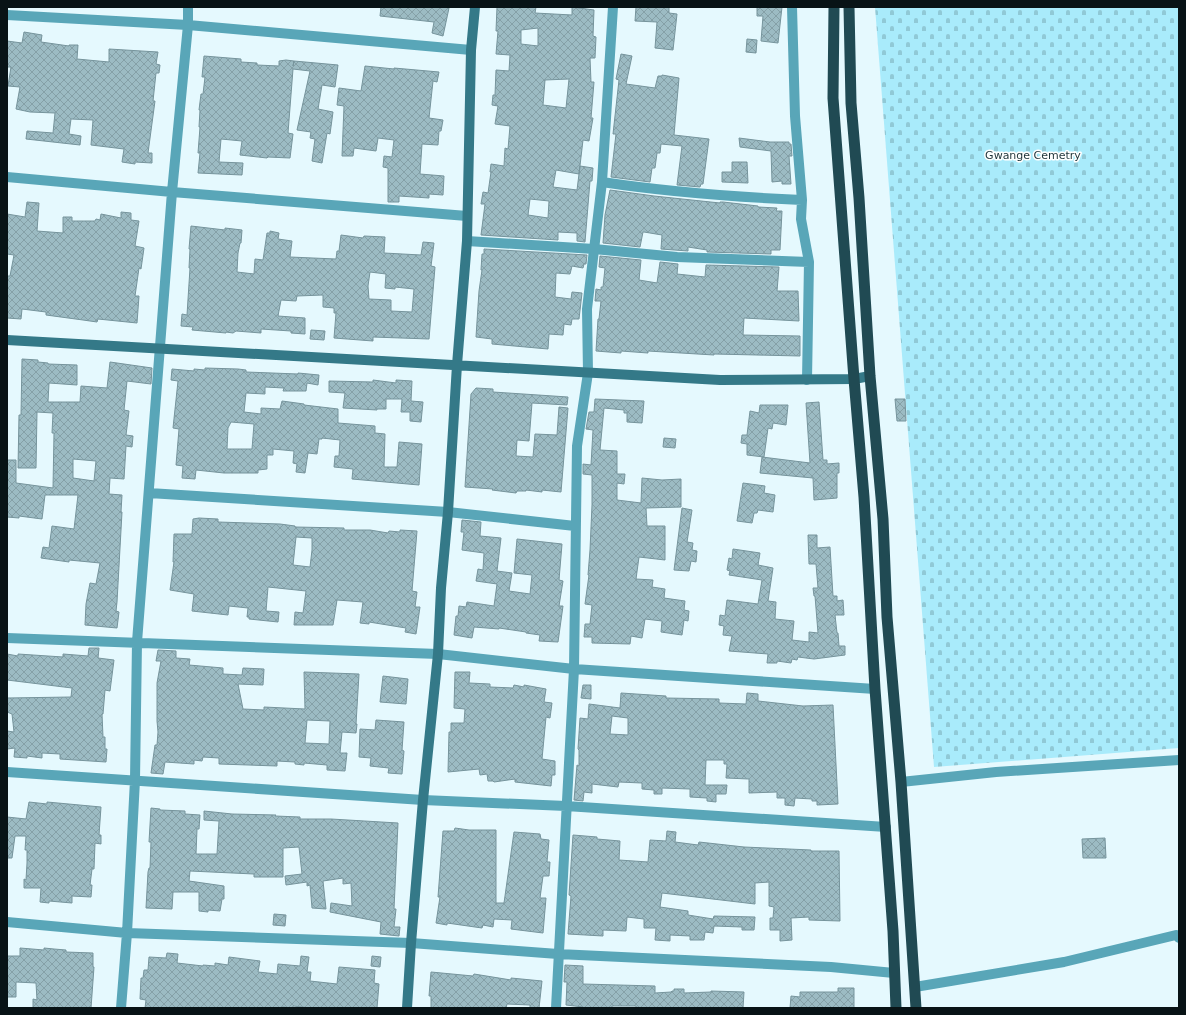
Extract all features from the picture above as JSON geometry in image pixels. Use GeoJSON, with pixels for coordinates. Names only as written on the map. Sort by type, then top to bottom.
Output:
{"type":"FeatureCollection","features":[{"type":"Feature","properties":{"kind":"highway"},"geometry":{"type":"LineString","coordinates":[[834,7],[834,98],[864,496],[875,689],[893,931],[896,1008]]}},
{"type":"Feature","properties":{"kind":"highway"},"geometry":{"type":"LineString","coordinates":[[849,7],[851,103],[860,198],[870,376],[883,519],[888,617],[916,1008]]}},
{"type":"Feature","properties":{"kind":"main road"},"geometry":{"type":"LineString","coordinates":[[407,1008],[423,800],[438,654],[441,588],[448,512],[457,365],[467,241],[471,50],[475,7]]}},
{"type":"Feature","properties":{"kind":"main road"},"geometry":{"type":"LineString","coordinates":[[7,340],[720,380],[854,379],[870,376]]}},
{"type":"Feature","properties":{"kind":"street"},"geometry":{"type":"LineString","coordinates":[[121,1008],[127,933],[135,780],[137,642],[159,348],[188,26],[188,7]]}},
{"type":"Feature","properties":{"kind":"street"},"geometry":{"type":"LineString","coordinates":[[556,1008],[574,669],[577,446],[588,373],[587,309],[602,182],[613,7]]}},
{"type":"Feature","properties":{"kind":"street"},"geometry":{"type":"LineString","coordinates":[[792,7],[795,116],[802,200],[801,219],[809,262],[807,380]]}},
{"type":"Feature","properties":{"kind":"street"},"geometry":{"type":"LineString","coordinates":[[7,15],[188,26],[471,50]]}},
{"type":"Feature","properties":{"kind":"street"},"geometry":{"type":"LineString","coordinates":[[7,176],[172,192],[467,216]]}},
{"type":"Feature","properties":{"kind":"street"},"geometry":{"type":"LineString","coordinates":[[602,182],[734,196],[802,200]]}},
{"type":"Feature","properties":{"kind":"street"},"geometry":{"type":"LineString","coordinates":[[467,241],[594,249],[677,257],[809,262]]}},
{"type":"Feature","properties":{"kind":"street"},"geometry":{"type":"LineString","coordinates":[[149,493],[448,512],[575,526]]}},
{"type":"Feature","properties":{"kind":"street"},"geometry":{"type":"LineString","coordinates":[[7,638],[438,654],[574,669],[875,689]]}},
{"type":"Feature","properties":{"kind":"street"},"geometry":{"type":"LineString","coordinates":[[901,782],[996,772],[1179,760]]}},
{"type":"Feature","properties":{"kind":"street"},"geometry":{"type":"LineString","coordinates":[[7,772],[423,800],[566,806],[886,827]]}},
{"type":"Feature","properties":{"kind":"street"},"geometry":{"type":"LineString","coordinates":[[7,922],[127,933],[411,943],[558,954],[831,967],[894,973]]}},
{"type":"Feature","properties":{"kind":"street"},"geometry":{"type":"LineString","coordinates":[[915,987],[1064,962],[1178,936]]}},
{"type":"Feature","properties":{"kind":"green space","name":"Gwange Cemetry"},"geometry":{"type":"Polygon","coordinates":[[[875,7],[1179,7],[1179,748],[934,767],[875,7]]]}},
{"type":"Feature","properties":{"kind":"building"},"geometry":{"type":"Polygon","coordinates":[[[381,7],[449,8],[443,36],[432,33],[434,22],[380,16],[381,7]]]}},
{"type":"Feature","properties":{"kind":"building"},"geometry":{"type":"Polygon","coordinates":[[[497,7],[536,7],[535,13],[572,15],[572,7],[594,10],[593,36],[596,37],[595,58],[590,58],[591,82],[594,82],[591,118],[593,118],[589,141],[583,140],[579,174],[580,166],[593,168],[592,181],[590,181],[585,242],[577,241],[577,233],[558,232],[558,240],[481,235],[485,204],[481,204],[483,192],[488,193],[491,164],[504,166],[505,148],[508,149],[510,126],[495,124],[498,106],[492,105],[493,95],[495,95],[496,70],[509,71],[510,55],[496,54],[498,31],[496,31],[497,7]],[[538,28],[521,30],[521,44],[538,46],[538,28]],[[569,79],[545,80],[543,105],[566,108],[569,79]],[[556,170],[553,187],[577,190],[579,174],[556,170]],[[530,199],[528,215],[548,218],[549,201],[530,199]]]}},
{"type":"Feature","properties":{"kind":"building"},"geometry":{"type":"Polygon","coordinates":[[[636,7],[669,7],[669,13],[677,14],[673,50],[655,48],[657,22],[635,21],[636,7]]]}},
{"type":"Feature","properties":{"kind":"building"},"geometry":{"type":"Polygon","coordinates":[[[757,7],[782,7],[778,43],[761,41],[763,16],[757,16],[757,7]]]}},
{"type":"Feature","properties":{"kind":"building"},"geometry":{"type":"Polygon","coordinates":[[[24,32],[42,35],[41,42],[69,46],[78,45],[77,59],[109,62],[109,49],[158,52],[156,64],[160,65],[159,73],[156,73],[153,101],[155,101],[148,153],[152,153],[152,163],[135,162],[135,164],[122,162],[124,149],[91,145],[93,120],[71,119],[69,134],[81,136],[80,145],[26,139],[27,131],[53,133],[55,113],[30,112],[16,109],[20,87],[8,86],[11,67],[7,67],[7,41],[22,43],[24,32]]]}},
{"type":"Feature","properties":{"kind":"building"},"geometry":{"type":"Polygon","coordinates":[[[747,39],[757,40],[756,53],[746,52],[747,39]]]}},
{"type":"Feature","properties":{"kind":"building"},"geometry":{"type":"Polygon","coordinates":[[[621,54],[632,56],[626,84],[655,88],[658,76],[662,75],[679,78],[674,135],[709,139],[703,184],[701,184],[700,187],[677,185],[682,146],[661,144],[660,153],[657,153],[655,168],[652,168],[650,182],[611,177],[616,134],[613,134],[619,80],[616,79],[621,54]]]}},
{"type":"Feature","properties":{"kind":"building"},"geometry":{"type":"Polygon","coordinates":[[[204,56],[241,59],[241,62],[257,63],[257,65],[279,66],[279,61],[286,60],[338,65],[335,87],[322,85],[318,109],[333,112],[330,134],[327,133],[322,163],[312,161],[315,139],[310,138],[311,132],[297,130],[310,71],[293,69],[288,133],[293,134],[290,158],[267,158],[240,155],[242,141],[221,139],[219,162],[243,163],[242,175],[198,173],[200,153],[198,153],[200,127],[199,110],[205,77],[202,77],[204,56]]]}},
{"type":"Feature","properties":{"kind":"building"},"geometry":{"type":"Polygon","coordinates":[[[365,66],[439,72],[437,82],[433,81],[429,118],[443,120],[441,131],[439,131],[438,145],[422,144],[420,174],[444,176],[443,195],[429,194],[429,198],[399,196],[399,202],[388,202],[388,168],[383,167],[384,156],[392,157],[394,140],[378,138],[376,151],[354,148],[353,156],[342,156],[344,106],[337,105],[339,88],[361,91],[365,66]]]}},
{"type":"Feature","properties":{"kind":"building"},"geometry":{"type":"Polygon","coordinates":[[[739,138],[770,142],[789,142],[789,144],[791,144],[792,156],[789,156],[791,184],[782,184],[782,181],[772,182],[771,151],[740,147],[739,138]]]}},
{"type":"Feature","properties":{"kind":"building"},"geometry":{"type":"Polygon","coordinates":[[[732,162],[747,162],[748,183],[722,182],[722,172],[732,172],[732,162]]]}},
{"type":"Feature","properties":{"kind":"building"},"geometry":{"type":"Polygon","coordinates":[[[610,190],[654,196],[777,208],[776,211],[782,211],[780,250],[771,250],[771,254],[707,252],[707,250],[688,247],[688,251],[661,249],[662,235],[644,232],[640,247],[603,243],[605,215],[610,190]]]}},
{"type":"Feature","properties":{"kind":"building"},"geometry":{"type":"Polygon","coordinates":[[[27,202],[39,203],[37,231],[63,233],[63,217],[72,217],[72,221],[95,221],[96,219],[100,220],[101,214],[121,218],[121,212],[131,213],[131,220],[139,221],[135,246],[144,248],[141,269],[139,268],[135,296],[139,296],[137,323],[98,319],[97,322],[46,315],[46,312],[22,309],[21,319],[7,318],[7,276],[10,276],[14,255],[7,254],[7,214],[25,217],[27,202]]]}},
{"type":"Feature","properties":{"kind":"building"},"geometry":{"type":"Polygon","coordinates":[[[191,226],[225,230],[225,228],[242,230],[241,243],[238,253],[237,272],[254,274],[255,259],[263,260],[267,233],[270,233],[270,231],[279,233],[278,239],[292,241],[290,257],[336,259],[337,251],[339,251],[341,235],[363,238],[364,236],[385,237],[384,253],[421,255],[423,242],[434,243],[431,266],[435,267],[429,339],[373,337],[373,341],[334,338],[336,313],[334,313],[334,308],[323,307],[323,295],[297,296],[296,301],[281,300],[278,316],[305,318],[305,334],[291,333],[291,331],[261,329],[261,333],[236,331],[233,333],[226,333],[192,330],[193,327],[181,326],[182,314],[187,315],[190,268],[189,249],[191,226]],[[370,272],[368,286],[369,299],[391,300],[391,311],[412,312],[414,289],[395,287],[395,289],[385,288],[386,274],[370,272]]]}},
{"type":"Feature","properties":{"kind":"building"},"geometry":{"type":"Polygon","coordinates":[[[484,249],[587,255],[586,264],[584,264],[583,268],[572,266],[570,274],[556,273],[555,297],[571,299],[572,292],[582,293],[579,319],[572,319],[571,325],[564,324],[563,335],[549,334],[548,349],[492,344],[492,339],[476,337],[482,254],[484,254],[484,249]]]}},
{"type":"Feature","properties":{"kind":"building"},"geometry":{"type":"Polygon","coordinates":[[[600,256],[641,260],[639,280],[657,283],[660,262],[678,264],[677,274],[705,277],[706,265],[779,267],[777,291],[798,291],[799,321],[744,318],[743,335],[800,336],[800,356],[714,355],[648,351],[648,353],[621,351],[621,353],[596,351],[601,301],[595,301],[596,289],[601,290],[601,287],[603,287],[605,268],[599,267],[600,256]]]}},
{"type":"Feature","properties":{"kind":"building"},"geometry":{"type":"Polygon","coordinates":[[[311,330],[325,331],[324,340],[310,339],[311,330]]]}},
{"type":"Feature","properties":{"kind":"building"},"geometry":{"type":"Polygon","coordinates":[[[22,359],[38,360],[38,362],[48,364],[77,365],[77,385],[49,383],[48,402],[80,402],[81,386],[107,388],[110,362],[152,368],[151,384],[127,381],[124,410],[129,411],[126,435],[133,436],[132,447],[126,446],[124,479],[110,478],[109,494],[122,495],[116,611],[119,612],[117,628],[85,625],[86,604],[90,583],[96,584],[100,563],[69,560],[69,562],[41,558],[43,547],[49,548],[52,526],[74,529],[78,495],[45,495],[42,519],[19,516],[19,518],[7,517],[7,460],[16,460],[16,483],[53,488],[53,413],[37,412],[36,468],[18,468],[19,415],[21,415],[22,359]],[[73,459],[73,478],[94,481],[96,461],[73,459]]]}},
{"type":"Feature","properties":{"kind":"building"},"geometry":{"type":"Polygon","coordinates":[[[205,368],[238,369],[246,370],[246,372],[319,375],[318,385],[307,383],[306,391],[283,391],[284,388],[265,387],[265,394],[246,393],[244,412],[261,414],[261,408],[280,409],[282,401],[338,409],[338,423],[375,426],[375,433],[385,434],[384,467],[397,467],[399,442],[422,444],[419,485],[352,479],[353,469],[334,467],[335,456],[339,456],[340,440],[322,438],[319,439],[317,454],[308,453],[305,473],[296,472],[297,464],[293,463],[294,451],[273,449],[273,455],[267,455],[267,469],[258,470],[258,473],[224,473],[196,470],[195,479],[182,478],[183,466],[176,465],[179,429],[173,428],[178,381],[171,380],[172,369],[194,371],[194,369],[205,370],[205,368]],[[231,422],[228,428],[227,449],[252,449],[254,424],[231,422]]]}},
{"type":"Feature","properties":{"kind":"building"},"geometry":{"type":"Polygon","coordinates":[[[373,380],[396,383],[396,380],[412,381],[411,401],[423,402],[421,422],[410,421],[410,412],[401,412],[402,399],[386,399],[386,409],[377,410],[343,408],[345,393],[329,392],[329,381],[373,382],[373,380]]]}},
{"type":"Feature","properties":{"kind":"building"},"geometry":{"type":"Polygon","coordinates":[[[476,388],[493,389],[493,392],[568,397],[567,405],[532,403],[529,441],[517,440],[516,456],[533,457],[535,434],[557,435],[559,407],[568,408],[561,492],[526,490],[517,491],[516,493],[492,490],[493,489],[465,487],[471,394],[476,388]]]}},
{"type":"Feature","properties":{"kind":"building"},"geometry":{"type":"Polygon","coordinates":[[[595,399],[644,401],[642,423],[627,422],[627,413],[624,413],[624,410],[604,408],[600,450],[617,451],[617,474],[625,474],[624,484],[617,483],[617,500],[641,503],[642,478],[662,480],[681,479],[681,507],[646,508],[647,526],[665,526],[665,560],[639,557],[636,579],[653,580],[652,587],[665,589],[664,598],[685,601],[684,610],[689,611],[688,621],[684,620],[682,635],[661,632],[662,621],[645,619],[642,638],[631,636],[630,644],[592,643],[592,637],[584,637],[585,624],[590,624],[592,605],[585,604],[589,575],[592,475],[583,474],[583,464],[591,465],[593,430],[586,429],[589,412],[594,412],[595,399]]]}},
{"type":"Feature","properties":{"kind":"building"},"geometry":{"type":"Polygon","coordinates":[[[895,399],[905,399],[906,421],[897,421],[895,399]]]}},
{"type":"Feature","properties":{"kind":"building"},"geometry":{"type":"Polygon","coordinates":[[[819,402],[823,460],[827,460],[827,464],[839,463],[839,473],[837,473],[837,498],[814,500],[813,478],[760,473],[762,457],[810,463],[806,403],[819,402]]]}},
{"type":"Feature","properties":{"kind":"building"},"geometry":{"type":"Polygon","coordinates":[[[760,405],[788,405],[786,425],[773,423],[772,429],[768,428],[764,457],[747,455],[747,444],[741,443],[742,435],[747,435],[750,411],[759,413],[760,405]]]}},
{"type":"Feature","properties":{"kind":"building"},"geometry":{"type":"Polygon","coordinates":[[[664,438],[676,439],[675,448],[663,447],[664,438]]]}},
{"type":"Feature","properties":{"kind":"building"},"geometry":{"type":"Polygon","coordinates":[[[743,483],[765,486],[764,493],[775,495],[773,512],[758,510],[757,513],[754,513],[752,523],[737,521],[743,483]]]}},
{"type":"Feature","properties":{"kind":"building"},"geometry":{"type":"Polygon","coordinates":[[[682,508],[692,510],[687,542],[693,543],[692,550],[697,551],[696,562],[691,561],[689,571],[674,570],[682,508]]]}},
{"type":"Feature","properties":{"kind":"building"},"geometry":{"type":"Polygon","coordinates":[[[193,519],[218,519],[218,522],[280,524],[295,527],[344,528],[344,530],[370,530],[388,533],[389,531],[400,532],[400,530],[417,531],[412,591],[417,592],[415,607],[420,607],[416,634],[405,632],[406,628],[369,622],[369,624],[360,623],[363,602],[337,600],[333,625],[294,625],[295,612],[303,613],[306,591],[268,587],[266,611],[279,612],[278,622],[249,619],[249,617],[247,617],[248,608],[229,606],[228,615],[192,611],[194,594],[170,590],[174,562],[174,534],[192,534],[193,519]],[[296,537],[293,565],[310,567],[312,538],[296,537]]]}},
{"type":"Feature","properties":{"kind":"building"},"geometry":{"type":"Polygon","coordinates":[[[462,520],[481,522],[480,536],[501,538],[497,571],[512,573],[509,591],[530,594],[532,575],[514,573],[517,539],[562,544],[559,580],[563,581],[559,606],[563,606],[558,642],[539,641],[540,635],[499,628],[474,627],[472,638],[454,635],[456,616],[458,616],[459,606],[466,607],[467,602],[494,606],[497,584],[476,581],[478,569],[483,570],[484,553],[462,550],[464,532],[461,532],[462,520]]]}},
{"type":"Feature","properties":{"kind":"building"},"geometry":{"type":"Polygon","coordinates":[[[808,535],[817,535],[817,548],[830,547],[833,596],[837,596],[837,601],[843,600],[844,615],[835,615],[839,646],[845,646],[845,655],[814,659],[798,657],[797,660],[792,659],[791,663],[777,661],[777,663],[767,663],[768,654],[729,651],[732,636],[723,635],[724,626],[719,625],[720,615],[725,616],[727,600],[758,604],[762,580],[729,575],[730,571],[727,570],[729,558],[732,559],[733,549],[760,553],[758,565],[773,568],[768,601],[776,602],[775,619],[794,621],[792,640],[809,642],[809,632],[818,633],[813,588],[818,588],[816,564],[809,564],[808,535]]]}},
{"type":"Feature","properties":{"kind":"building"},"geometry":{"type":"Polygon","coordinates":[[[89,648],[99,648],[98,658],[114,660],[110,691],[105,690],[102,714],[103,737],[105,737],[105,749],[107,749],[106,762],[60,759],[60,754],[42,753],[42,758],[27,756],[27,758],[14,757],[15,748],[7,749],[7,731],[14,732],[12,714],[7,712],[7,698],[71,697],[72,688],[7,680],[7,654],[18,656],[18,654],[63,657],[63,654],[88,656],[89,648]]]}},
{"type":"Feature","properties":{"kind":"building"},"geometry":{"type":"Polygon","coordinates":[[[158,650],[176,651],[176,658],[190,659],[189,665],[223,668],[223,674],[242,675],[243,668],[264,669],[263,685],[238,684],[243,709],[264,710],[264,707],[305,709],[304,672],[359,674],[356,733],[342,732],[340,753],[347,753],[345,771],[327,770],[327,765],[304,763],[304,765],[295,764],[295,762],[277,761],[277,766],[219,764],[219,758],[203,757],[202,761],[194,760],[194,764],[165,762],[163,774],[151,773],[155,745],[157,745],[158,732],[157,683],[161,661],[156,661],[158,650]],[[307,720],[305,743],[329,744],[330,721],[307,720]]]}},
{"type":"Feature","properties":{"kind":"building"},"geometry":{"type":"Polygon","coordinates":[[[455,672],[470,672],[469,683],[490,684],[490,687],[513,688],[514,685],[524,687],[524,685],[546,689],[544,702],[552,703],[550,718],[546,717],[542,759],[555,761],[555,775],[552,775],[551,786],[515,782],[515,779],[494,782],[488,781],[487,774],[480,775],[479,769],[448,772],[449,732],[451,732],[451,723],[464,723],[465,709],[454,708],[455,672]]]}},
{"type":"Feature","properties":{"kind":"building"},"geometry":{"type":"Polygon","coordinates":[[[383,676],[408,679],[406,704],[380,702],[383,676]]]}},
{"type":"Feature","properties":{"kind":"building"},"geometry":{"type":"Polygon","coordinates":[[[583,685],[591,685],[591,699],[581,698],[583,685]]]}},
{"type":"Feature","properties":{"kind":"building"},"geometry":{"type":"Polygon","coordinates":[[[621,693],[666,696],[666,698],[719,699],[719,703],[746,704],[747,693],[758,694],[758,701],[803,706],[833,705],[838,804],[817,805],[817,801],[812,801],[812,799],[795,798],[794,806],[785,805],[785,798],[777,798],[777,792],[749,793],[749,779],[726,778],[727,764],[724,764],[724,760],[706,760],[705,785],[727,785],[726,794],[716,794],[716,802],[707,801],[707,798],[690,797],[690,789],[662,788],[662,794],[654,794],[654,790],[642,789],[642,783],[619,782],[618,787],[592,784],[592,793],[584,792],[583,801],[574,800],[577,765],[579,766],[578,749],[580,718],[588,719],[589,704],[620,708],[621,693]],[[612,716],[610,734],[628,735],[628,718],[612,716]]]}},
{"type":"Feature","properties":{"kind":"building"},"geometry":{"type":"Polygon","coordinates":[[[376,720],[404,722],[402,774],[388,773],[389,768],[370,766],[371,758],[359,757],[360,729],[375,730],[376,720]]]}},
{"type":"Feature","properties":{"kind":"building"},"geometry":{"type":"Polygon","coordinates":[[[29,802],[47,804],[47,802],[101,807],[99,835],[101,835],[101,844],[95,843],[94,869],[92,869],[90,885],[92,885],[91,897],[72,896],[72,903],[49,901],[49,903],[40,902],[41,888],[24,888],[27,863],[27,850],[25,850],[26,836],[15,836],[12,858],[7,858],[7,817],[26,819],[29,802]]]}},
{"type":"Feature","properties":{"kind":"building"},"geometry":{"type":"Polygon","coordinates":[[[151,808],[160,810],[185,811],[185,814],[200,815],[199,829],[197,829],[196,854],[217,854],[219,821],[204,820],[204,811],[232,814],[300,817],[300,819],[331,819],[398,823],[394,909],[396,909],[394,927],[400,927],[399,936],[380,934],[381,922],[330,912],[331,903],[352,906],[351,883],[343,884],[343,878],[323,881],[326,909],[312,908],[310,885],[307,886],[307,882],[286,885],[285,876],[302,874],[299,847],[283,848],[283,877],[254,877],[254,874],[190,871],[189,881],[224,886],[224,899],[222,899],[220,911],[199,911],[199,892],[173,892],[172,909],[146,908],[148,872],[150,868],[151,842],[149,842],[151,808]]]}},
{"type":"Feature","properties":{"kind":"building"},"geometry":{"type":"Polygon","coordinates":[[[455,828],[469,830],[496,830],[496,903],[504,903],[514,832],[540,834],[541,839],[549,840],[547,862],[550,862],[549,876],[543,876],[540,898],[546,898],[543,933],[511,929],[512,920],[494,919],[493,927],[483,925],[482,928],[436,923],[440,897],[438,897],[443,831],[454,831],[455,828]]]}},
{"type":"Feature","properties":{"kind":"building"},"geometry":{"type":"Polygon","coordinates":[[[667,831],[676,832],[675,842],[698,845],[699,842],[744,847],[839,851],[840,921],[809,920],[809,917],[791,918],[792,940],[780,941],[780,930],[770,930],[770,918],[773,918],[774,907],[769,906],[769,882],[755,883],[755,904],[662,893],[660,907],[688,911],[688,915],[713,919],[714,916],[755,917],[754,930],[742,930],[742,927],[714,926],[713,933],[705,932],[704,940],[690,940],[690,936],[670,935],[670,941],[655,940],[656,928],[644,928],[644,919],[627,917],[626,931],[603,930],[603,936],[568,934],[573,835],[620,841],[619,860],[648,862],[650,840],[666,841],[667,831]]]}},
{"type":"Feature","properties":{"kind":"building"},"geometry":{"type":"Polygon","coordinates":[[[1105,838],[1106,858],[1083,858],[1082,839],[1105,838]]]}},
{"type":"Feature","properties":{"kind":"building"},"geometry":{"type":"Polygon","coordinates":[[[274,914],[286,915],[285,926],[273,925],[274,914]]]}},
{"type":"Feature","properties":{"kind":"building"},"geometry":{"type":"Polygon","coordinates":[[[20,948],[44,950],[44,948],[66,950],[66,952],[93,953],[94,967],[91,1008],[33,1008],[33,999],[37,1000],[36,983],[16,982],[16,997],[7,997],[7,956],[20,956],[20,948]]]}},
{"type":"Feature","properties":{"kind":"building"},"geometry":{"type":"Polygon","coordinates":[[[167,953],[178,954],[177,963],[203,966],[215,966],[215,963],[228,965],[229,957],[260,961],[258,972],[277,974],[278,964],[300,966],[301,956],[309,957],[307,972],[311,972],[310,981],[337,984],[339,967],[375,970],[374,983],[379,984],[377,1008],[310,1008],[293,1006],[293,1008],[145,1008],[146,1000],[140,999],[141,978],[143,978],[144,970],[148,970],[149,957],[166,958],[167,953]]]}},
{"type":"Feature","properties":{"kind":"building"},"geometry":{"type":"Polygon","coordinates":[[[372,956],[381,957],[380,967],[371,966],[372,956]]]}},
{"type":"Feature","properties":{"kind":"building"},"geometry":{"type":"Polygon","coordinates":[[[565,965],[583,966],[583,984],[655,986],[655,993],[671,992],[674,991],[674,989],[684,989],[684,993],[711,991],[744,992],[743,1008],[636,1008],[636,1006],[612,1006],[612,1008],[583,1008],[566,1005],[567,982],[564,982],[565,965]]]}},
{"type":"Feature","properties":{"kind":"building"},"geometry":{"type":"Polygon","coordinates":[[[431,972],[473,976],[474,974],[511,980],[511,978],[542,981],[539,1008],[530,1008],[530,1005],[507,1004],[506,1008],[431,1008],[431,996],[429,996],[431,972]]]}},
{"type":"Feature","properties":{"kind":"building"},"geometry":{"type":"Polygon","coordinates":[[[838,988],[854,988],[854,1008],[790,1008],[791,996],[800,997],[800,992],[838,992],[838,988]]]}}]}
